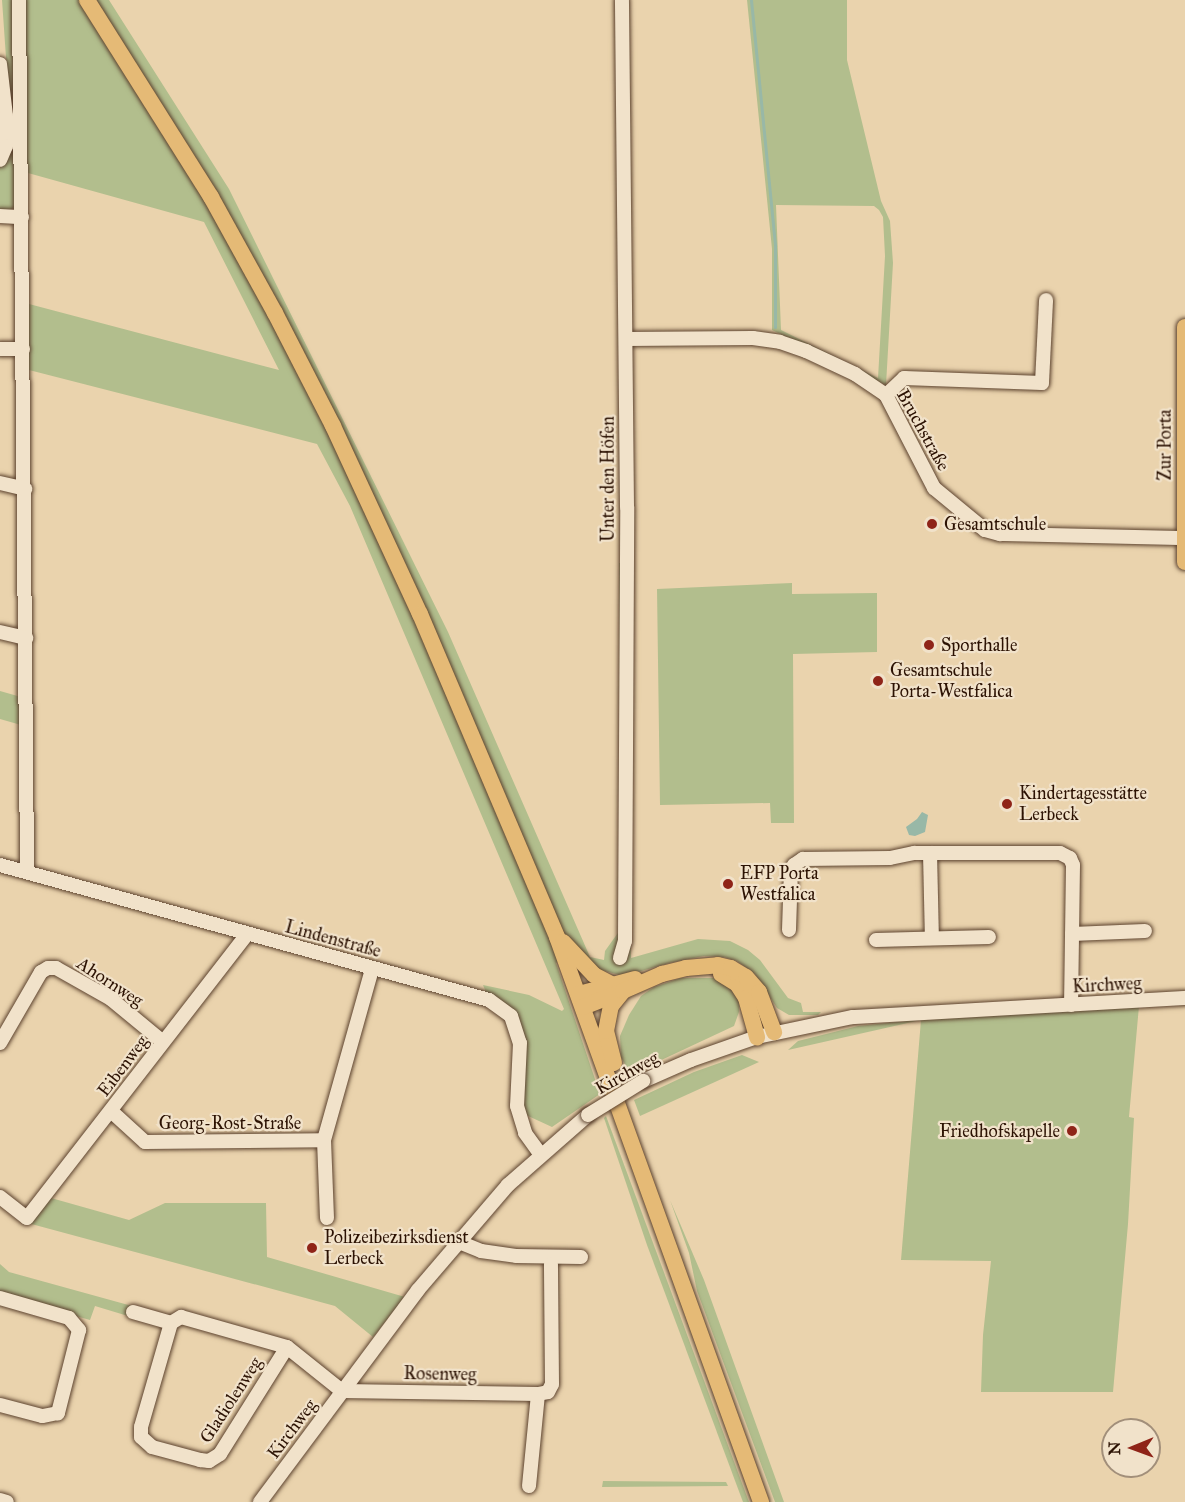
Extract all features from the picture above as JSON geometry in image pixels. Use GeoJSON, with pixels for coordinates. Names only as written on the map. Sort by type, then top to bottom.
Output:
{"type":"FeatureCollection","features":[{"type":"Feature","properties":{"kind":"main road"},"geometry":{"type":"LineString","coordinates":[[87,0],[211,196],[333,426],[420,614],[557,937],[761,1502]]}},
{"type":"Feature","properties":{"kind":"main road","name":"Zur Porta"},"geometry":{"type":"LineString","coordinates":[[1185,327],[1183,538],[1185,562]]}},
{"type":"Feature","properties":{"kind":"main road"},"geometry":{"type":"LineString","coordinates":[[557,937],[594,975],[617,987]]}},
{"type":"Feature","properties":{"kind":"main road"},"geometry":{"type":"LineString","coordinates":[[581,1001],[617,987],[662,974],[704,966],[731,968],[746,977],[759,992],[774,1032]]}},
{"type":"Feature","properties":{"kind":"main road"},"geometry":{"type":"LineString","coordinates":[[704,966],[737,984],[746,998],[757,1037]]}},
{"type":"Feature","properties":{"kind":"main road"},"geometry":{"type":"LineString","coordinates":[[617,987],[606,1019],[606,1031],[617,1073],[619,1104]]}},
{"type":"Feature","properties":{"kind":"street"},"geometry":{"type":"LineString","coordinates":[[20,0],[27,872]]}},
{"type":"Feature","properties":{"kind":"street","name":"Unter den Höfen"},"geometry":{"type":"LineString","coordinates":[[620,958],[625,941],[626,339],[622,0]]}},
{"type":"Feature","properties":{"kind":"street"},"geometry":{"type":"LineString","coordinates":[[0,64],[6,116],[6,146],[0,160]]}},
{"type":"Feature","properties":{"kind":"street"},"geometry":{"type":"LineString","coordinates":[[0,216],[22,217]]}},
{"type":"Feature","properties":{"kind":"street"},"geometry":{"type":"LineString","coordinates":[[886,395],[904,378],[1042,383],[1046,300]]}},
{"type":"Feature","properties":{"kind":"street","name":"Bruchstraße"},"geometry":{"type":"LineString","coordinates":[[626,339],[753,338],[780,342],[855,374],[886,395],[934,488],[985,530],[1000,534],[1183,538]]}},
{"type":"Feature","properties":{"kind":"street"},"geometry":{"type":"LineString","coordinates":[[0,349],[23,349]]}},
{"type":"Feature","properties":{"kind":"street"},"geometry":{"type":"LineString","coordinates":[[0,483],[25,489]]}},
{"type":"Feature","properties":{"kind":"street"},"geometry":{"type":"LineString","coordinates":[[0,632],[26,638]]}},
{"type":"Feature","properties":{"kind":"street"},"geometry":{"type":"LineString","coordinates":[[789,930],[791,870],[802,859],[890,858],[914,853],[1060,853],[1070,858],[1073,865],[1071,1005]]}},
{"type":"Feature","properties":{"kind":"street"},"geometry":{"type":"LineString","coordinates":[[930,853],[932,938]]}},
{"type":"Feature","properties":{"kind":"street","name":"Lindenstraße"},"geometry":{"type":"LineString","coordinates":[[0,865],[489,1000],[511,1016],[520,1043],[517,1106],[525,1133],[541,1155]]}},
{"type":"Feature","properties":{"kind":"street"},"geometry":{"type":"LineString","coordinates":[[1072,934],[1145,931]]}},
{"type":"Feature","properties":{"kind":"street","name":"Eibenweg"},"geometry":{"type":"LineString","coordinates":[[0,1197],[27,1218],[248,934]]}},
{"type":"Feature","properties":{"kind":"street"},"geometry":{"type":"LineString","coordinates":[[876,940],[989,937]]}},
{"type":"Feature","properties":{"kind":"street","name":"Ahornweg"},"geometry":{"type":"LineString","coordinates":[[0,1042],[41,972],[48,968],[56,969],[111,999],[164,1042]]}},
{"type":"Feature","properties":{"kind":"street","name":"Georg-Rost-Straße"},"geometry":{"type":"LineString","coordinates":[[327,1218],[324,1140],[372,969]]}},
{"type":"Feature","properties":{"kind":"street","name":"Kirchweg"},"geometry":{"type":"LineString","coordinates":[[260,1502],[411,1299],[508,1185],[588,1115],[643,1081],[691,1060],[757,1037],[853,1017],[1185,998]]}},
{"type":"Feature","properties":{"kind":"street","name":"Georg-Rost-Straße"},"geometry":{"type":"LineString","coordinates":[[111,1111],[145,1142],[324,1140]]}},
{"type":"Feature","properties":{"kind":"street"},"geometry":{"type":"LineString","coordinates":[[459,1242],[470,1248],[493,1253],[581,1257]]}},
{"type":"Feature","properties":{"kind":"street"},"geometry":{"type":"LineString","coordinates":[[529,1486],[538,1394],[548,1392],[552,1384],[551,1264]]}},
{"type":"Feature","properties":{"kind":"street"},"geometry":{"type":"LineString","coordinates":[[0,1299],[69,1318],[80,1330],[58,1413],[42,1416],[0,1405]]}},
{"type":"Feature","properties":{"kind":"street","name":"Gladiolenweg"},"geometry":{"type":"LineString","coordinates":[[133,1312],[171,1323]]}},
{"type":"Feature","properties":{"kind":"street","name":"Gladiolenweg"},"geometry":{"type":"LineString","coordinates":[[287,1347],[220,1454],[209,1461],[152,1448],[141,1437],[141,1427],[171,1323],[181,1317],[287,1347],[342,1391]]}},
{"type":"Feature","properties":{"kind":"street","name":"Rosenweg"},"geometry":{"type":"LineString","coordinates":[[342,1391],[538,1394]]}},
{"type":"Feature","properties":{"kind":"street"},"geometry":{"type":"LineString","coordinates":[[0,1500],[7,1502]]}},
{"type":"Feature","properties":{"kind":"green space"},"geometry":{"type":"Polygon","coordinates":[[[2,0],[109,0],[229,189],[448,632],[590,957],[604,960],[605,951],[620,930],[619,563],[629,563],[631,958],[698,939],[730,941],[748,950],[760,960],[788,998],[801,1003],[803,1012],[821,1012],[818,1015],[789,1015],[777,1008],[755,974],[737,961],[724,957],[704,956],[624,976],[597,969],[580,951],[556,963],[600,1094],[552,1127],[526,1115],[514,1105],[517,1043],[506,1018],[491,1005],[483,985],[529,995],[562,1011],[564,1009],[350,506],[317,444],[29,370],[29,304],[279,370],[204,222],[28,173],[28,164],[19,160],[18,204],[7,213],[0,213],[0,166],[10,115],[2,0]]]}},
{"type":"Feature","properties":{"kind":"green space"},"geometry":{"type":"Polygon","coordinates":[[[747,0],[847,0],[847,60],[881,201],[890,221],[893,263],[886,385],[772,330],[772,249],[747,0]],[[776,205],[781,330],[878,378],[885,256],[883,217],[874,206],[776,205]]]}},
{"type":"Feature","properties":{"kind":"green space"},"geometry":{"type":"Polygon","coordinates":[[[792,583],[792,594],[877,593],[877,652],[793,654],[794,823],[771,823],[770,803],[660,805],[657,589],[792,583]]]}},
{"type":"Feature","properties":{"kind":"green space"},"geometry":{"type":"Polygon","coordinates":[[[0,691],[21,697],[21,725],[0,719],[0,691]]]}},
{"type":"Feature","properties":{"kind":"green space"},"geometry":{"type":"Polygon","coordinates":[[[681,978],[718,978],[732,986],[739,998],[739,1012],[734,1026],[640,1070],[629,1072],[621,1057],[620,1036],[629,1015],[641,996],[654,987],[681,978]]]}},
{"type":"Feature","properties":{"kind":"green space"},"geometry":{"type":"Polygon","coordinates":[[[1139,1006],[1129,1117],[1134,1118],[1128,1224],[1113,1392],[981,1392],[983,1335],[991,1261],[901,1260],[921,1020],[1139,1006]]]}},
{"type":"Feature","properties":{"kind":"green space"},"geometry":{"type":"Polygon","coordinates":[[[920,1020],[788,1050],[798,1041],[858,1026],[920,1020]]]}},
{"type":"Feature","properties":{"kind":"green space"},"geometry":{"type":"Polygon","coordinates":[[[742,1055],[759,1062],[640,1116],[634,1100],[694,1072],[742,1055]]]}},
{"type":"Feature","properties":{"kind":"green space"},"geometry":{"type":"Polygon","coordinates":[[[606,1116],[749,1502],[743,1502],[647,1245],[604,1118],[606,1116]]]}},
{"type":"Feature","properties":{"kind":"green space"},"geometry":{"type":"Polygon","coordinates":[[[44,1196],[129,1220],[165,1203],[266,1203],[267,1257],[405,1297],[373,1337],[335,1306],[24,1222],[44,1196]]]}},
{"type":"Feature","properties":{"kind":"green space"},"geometry":{"type":"Polygon","coordinates":[[[670,1200],[704,1280],[784,1502],[775,1502],[697,1291],[689,1253],[670,1200]]]}},
{"type":"Feature","properties":{"kind":"green space"},"geometry":{"type":"Polygon","coordinates":[[[0,1264],[9,1272],[132,1306],[128,1316],[95,1306],[90,1320],[5,1296],[0,1292],[0,1264]]]}},
{"type":"Feature","properties":{"kind":"green space"},"geometry":{"type":"Polygon","coordinates":[[[603,1481],[726,1482],[728,1486],[602,1487],[603,1481]]]}},
{"type":"Feature","properties":{"kind":"shaded area"},"geometry":{"type":"Polygon","coordinates":[[[922,812],[928,815],[925,832],[915,836],[909,835],[906,827],[922,812]]]}},
{"type":"Feature","properties":{"kind":"waterway"},"geometry":{"type":"LineString","coordinates":[[751,0],[775,246],[775,327]]}},
{"type":"Feature","properties":{"kind":"place","name":"Gesamtschule"},"geometry":{"type":"Point","coordinates":[932,524]}},
{"type":"Feature","properties":{"kind":"place","name":"Sporthalle"},"geometry":{"type":"Point","coordinates":[929,645]}},
{"type":"Feature","properties":{"kind":"place","name":"Gesamtschule Porta-Westfalica"},"geometry":{"type":"Point","coordinates":[878,681]}},
{"type":"Feature","properties":{"kind":"place","name":"Kindertagesstätte Lerbeck"},"geometry":{"type":"Point","coordinates":[1007,804]}},
{"type":"Feature","properties":{"kind":"place","name":"EFP Porta Westfalica"},"geometry":{"type":"Point","coordinates":[728,884]}},
{"type":"Feature","properties":{"kind":"place","name":"Friedhofskapelle"},"geometry":{"type":"Point","coordinates":[1072,1131]}},
{"type":"Feature","properties":{"kind":"place","name":"Polizeibezirksdienst Lerbeck"},"geometry":{"type":"Point","coordinates":[312,1248]}}]}
